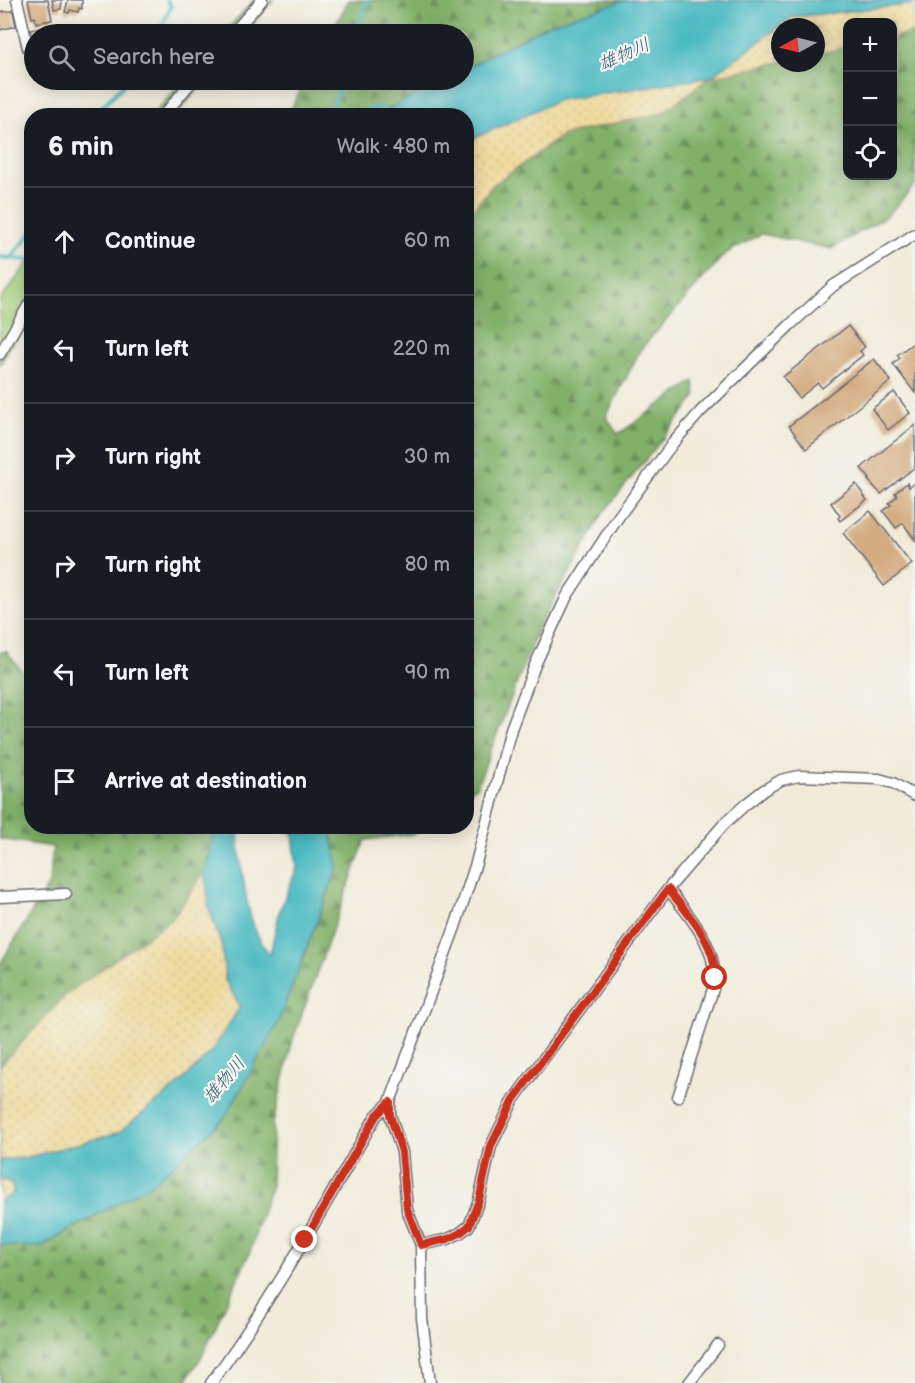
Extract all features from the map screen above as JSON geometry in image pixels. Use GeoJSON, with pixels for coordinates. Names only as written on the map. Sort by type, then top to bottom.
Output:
{"type":"FeatureCollection","features":[{"type":"Feature","properties":{"kind":"street"},"geometry":{"type":"LineString","coordinates":[[17,0],[24,31]]}},
{"type":"Feature","properties":{"kind":"street"},"geometry":{"type":"LineString","coordinates":[[241,24],[262,0]]}},
{"type":"Feature","properties":{"kind":"street"},"geometry":{"type":"LineString","coordinates":[[170,108],[185,90]]}},
{"type":"Feature","properties":{"kind":"street"},"geometry":{"type":"LineString","coordinates":[[430,1383],[422,1318],[421,1245],[407,1209],[402,1152],[390,1115],[390,1102],[456,927],[477,863],[511,729],[535,665],[567,597],[619,516],[673,443],[701,411],[833,286],[915,234]]}},
{"type":"Feature","properties":{"kind":"street"},"geometry":{"type":"LineString","coordinates":[[0,354],[24,313]]}},
{"type":"Feature","properties":{"kind":"street"},"geometry":{"type":"LineString","coordinates":[[421,1245],[448,1239],[469,1226],[479,1200],[491,1146],[514,1099],[668,889],[724,824],[764,790],[781,780],[799,776],[879,779],[893,783],[915,796]]}},
{"type":"Feature","properties":{"kind":"street"},"geometry":{"type":"LineString","coordinates":[[668,889],[702,935],[710,951],[715,971],[713,989],[678,1097]]}},
{"type":"Feature","properties":{"kind":"street"},"geometry":{"type":"LineString","coordinates":[[0,897],[66,894]]}},
{"type":"Feature","properties":{"kind":"street"},"geometry":{"type":"LineString","coordinates":[[211,1383],[233,1353],[305,1240],[376,1116],[390,1102]]}},
{"type":"Feature","properties":{"kind":"street"},"geometry":{"type":"LineString","coordinates":[[689,1383],[718,1345]]}},
{"type":"Feature","properties":{"kind":"green space"},"geometry":{"type":"Polygon","coordinates":[[[254,0],[273,0],[253,24],[232,24],[254,0]]]}},
{"type":"Feature","properties":{"kind":"green space"},"geometry":{"type":"Polygon","coordinates":[[[349,0],[627,0],[474,65],[474,24],[336,24],[349,0]]]}},
{"type":"Feature","properties":{"kind":"green space"},"geometry":{"type":"Polygon","coordinates":[[[915,32],[915,185],[887,216],[831,249],[761,234],[725,254],[641,349],[606,417],[618,434],[694,381],[696,397],[604,512],[539,626],[477,786],[474,788],[474,208],[492,186],[563,135],[662,113],[710,77],[771,64],[771,72],[825,72],[825,52],[843,48],[843,180],[897,180],[897,36],[915,32]]]}},
{"type":"Feature","properties":{"kind":"green space"},"geometry":{"type":"Polygon","coordinates":[[[175,90],[197,90],[181,108],[159,108],[175,90]]]}},
{"type":"Feature","properties":{"kind":"green space"},"geometry":{"type":"Polygon","coordinates":[[[301,90],[425,90],[390,108],[291,108],[301,90]]]}},
{"type":"Feature","properties":{"kind":"green space"},"geometry":{"type":"Polygon","coordinates":[[[24,268],[24,326],[0,364],[0,300],[24,268]]]}},
{"type":"Feature","properties":{"kind":"green space"},"geometry":{"type":"Polygon","coordinates":[[[6,651],[24,674],[24,834],[214,834],[206,870],[172,919],[68,993],[0,1066],[0,964],[49,884],[53,847],[0,839],[0,653],[6,651]]]}},
{"type":"Feature","properties":{"kind":"green space"},"geometry":{"type":"Polygon","coordinates":[[[331,834],[414,834],[365,840],[293,1039],[273,1124],[271,1186],[250,1252],[202,1356],[185,1383],[0,1383],[0,1245],[41,1247],[152,1183],[278,1023],[338,866],[331,834]]]}},
{"type":"Feature","properties":{"kind":"sand"},"geometry":{"type":"Polygon","coordinates":[[[915,4],[915,32],[897,36],[897,18],[843,18],[843,48],[825,52],[825,18],[792,18],[915,4]]]}},
{"type":"Feature","properties":{"kind":"sand"},"geometry":{"type":"Polygon","coordinates":[[[771,33],[771,64],[710,77],[771,33]]]}},
{"type":"Feature","properties":{"kind":"sand"},"geometry":{"type":"Polygon","coordinates":[[[710,77],[662,113],[563,135],[493,185],[474,208],[474,138],[559,100],[710,77]]]}},
{"type":"Feature","properties":{"kind":"sand"},"geometry":{"type":"Polygon","coordinates":[[[206,870],[209,908],[222,947],[225,979],[240,1007],[212,1051],[176,1087],[118,1133],[25,1158],[0,1160],[0,1066],[68,993],[172,919],[206,870]]]}},
{"type":"Feature","properties":{"kind":"sand"},"geometry":{"type":"Polygon","coordinates":[[[0,1180],[11,1182],[14,1194],[0,1201],[0,1180]]]}},
{"type":"Feature","properties":{"kind":"water","name":"雄物川"},"geometry":{"type":"Polygon","coordinates":[[[626,0],[915,0],[915,4],[792,18],[771,18],[771,33],[710,77],[559,100],[474,138],[474,108],[390,108],[425,90],[474,90],[474,64],[549,24],[626,0]]]}},
{"type":"Feature","properties":{"kind":"water","name":"雄物川"},"geometry":{"type":"Polygon","coordinates":[[[214,834],[238,834],[249,911],[261,942],[270,954],[280,910],[297,868],[293,834],[331,834],[338,866],[278,1023],[224,1119],[153,1183],[40,1247],[0,1245],[0,1201],[14,1193],[11,1182],[0,1180],[0,1160],[25,1158],[118,1133],[176,1087],[212,1051],[240,1007],[225,979],[222,947],[209,908],[205,876],[214,834]]]}},
{"type":"Feature","properties":{"kind":"building"},"geometry":{"type":"Polygon","coordinates":[[[28,0],[48,0],[52,20],[36,23],[35,17],[32,18],[28,0]]]}},
{"type":"Feature","properties":{"kind":"building"},"geometry":{"type":"Polygon","coordinates":[[[52,0],[62,0],[61,9],[54,10],[52,0]]]}},
{"type":"Feature","properties":{"kind":"building"},"geometry":{"type":"Polygon","coordinates":[[[68,0],[82,0],[82,9],[79,8],[78,12],[70,10],[69,13],[65,12],[68,0]]]}},
{"type":"Feature","properties":{"kind":"building"},"geometry":{"type":"Polygon","coordinates":[[[13,11],[16,26],[0,30],[0,12],[13,11]]]}},
{"type":"Feature","properties":{"kind":"building"},"geometry":{"type":"Polygon","coordinates":[[[848,326],[865,347],[860,351],[863,355],[822,388],[818,383],[799,398],[783,377],[848,326]]]}},
{"type":"Feature","properties":{"kind":"building"},"geometry":{"type":"Polygon","coordinates":[[[915,342],[915,393],[893,364],[900,358],[897,355],[915,342]]]}},
{"type":"Feature","properties":{"kind":"building"},"geometry":{"type":"Polygon","coordinates":[[[874,359],[891,381],[806,449],[789,426],[874,359]]]}},
{"type":"Feature","properties":{"kind":"building"},"geometry":{"type":"Polygon","coordinates":[[[894,392],[910,413],[888,430],[872,409],[894,392]]]}},
{"type":"Feature","properties":{"kind":"building"},"geometry":{"type":"Polygon","coordinates":[[[915,425],[915,467],[881,494],[861,468],[915,425]]]}},
{"type":"Feature","properties":{"kind":"building"},"geometry":{"type":"Polygon","coordinates":[[[915,482],[915,540],[903,523],[896,528],[883,511],[897,496],[895,493],[907,483],[909,487],[915,482]]]}},
{"type":"Feature","properties":{"kind":"building"},"geometry":{"type":"Polygon","coordinates":[[[856,484],[867,500],[840,521],[838,518],[840,516],[831,503],[856,484]]]}},
{"type":"Feature","properties":{"kind":"building"},"geometry":{"type":"Polygon","coordinates":[[[870,511],[912,564],[884,586],[843,533],[870,511]]]}},
{"type":"Feature","properties":{"kind":"waterway"},"geometry":{"type":"LineString","coordinates":[[163,24],[171,6],[167,0]]}},
{"type":"Feature","properties":{"kind":"waterway"},"geometry":{"type":"LineString","coordinates":[[359,24],[368,0]]}},
{"type":"Feature","properties":{"kind":"waterway"},"geometry":{"type":"LineString","coordinates":[[101,108],[118,90]]}},
{"type":"Feature","properties":{"kind":"waterway"},"geometry":{"type":"LineString","coordinates":[[333,108],[338,90]]}},
{"type":"Feature","properties":{"kind":"waterway"},"geometry":{"type":"LineString","coordinates":[[374,108],[382,108]]}},
{"type":"Feature","properties":{"kind":"waterway"},"geometry":{"type":"LineString","coordinates":[[11,258],[24,242]]}},
{"type":"Feature","properties":{"kind":"waterway"},"geometry":{"type":"LineString","coordinates":[[0,257],[24,259]]}},
{"type":"Feature","properties":{"kind":"route"},"geometry":{"type":"LineString","coordinates":[[305,1240],[376,1116],[390,1102],[390,1115],[402,1152],[407,1209],[421,1245],[448,1239],[469,1226],[479,1200],[491,1146],[514,1099],[668,889],[702,935],[710,951],[715,978]]}}]}
